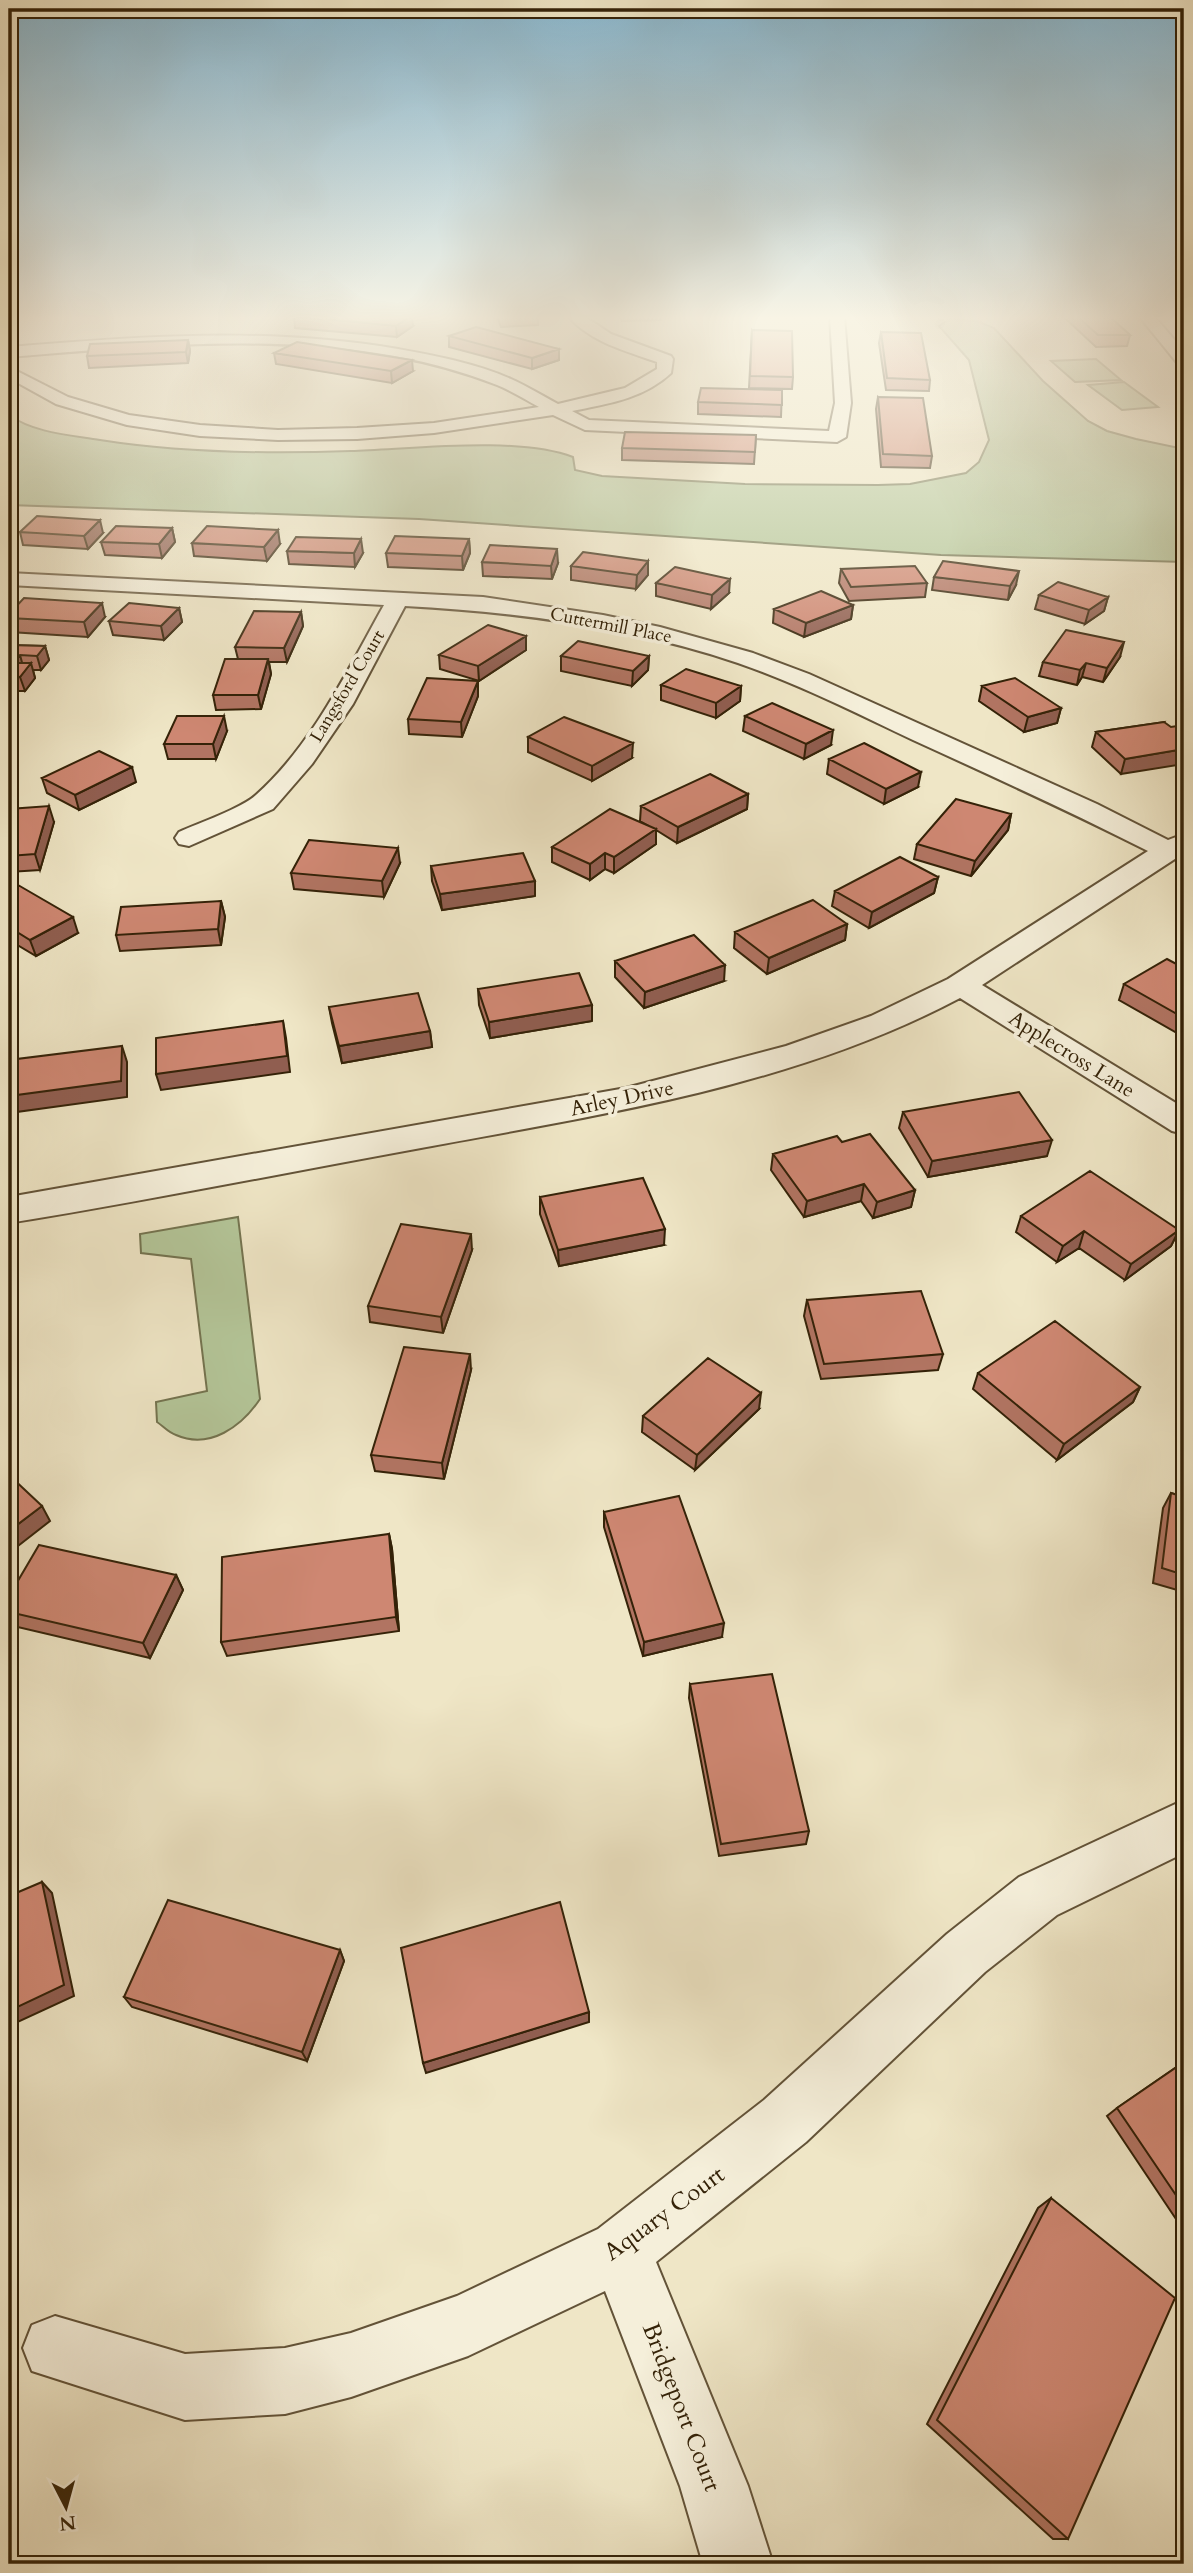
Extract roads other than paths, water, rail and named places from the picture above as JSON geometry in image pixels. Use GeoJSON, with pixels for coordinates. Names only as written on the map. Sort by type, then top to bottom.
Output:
{"type":"FeatureCollection","features":[{"type":"Feature","properties":{"kind":"street"},"geometry":{"type":"LineString","coordinates":[[818,436],[837,436]]}},
{"type":"Feature","properties":{"kind":"street","name":"Cuttermill Place"},"geometry":{"type":"LineString","coordinates":[[9,579],[483,604],[603,622],[660,634],[745,658],[867,708],[1088,810],[1177,847]]}},
{"type":"Feature","properties":{"kind":"street","name":"Langsford Court"},"geometry":{"type":"LineString","coordinates":[[189,838],[254,809],[272,794],[303,758],[341,704],[398,599]]}},
{"type":"Feature","properties":{"kind":"street","name":"Arley Drive"},"geometry":{"type":"LineString","coordinates":[[9,1210],[626,1099],[711,1079],[896,1017],[960,985],[1177,847]]}},
{"type":"Feature","properties":{"kind":"street","name":"Applecross Lane"},"geometry":{"type":"LineString","coordinates":[[960,985],[1184,1123]]}},
{"type":"Feature","properties":{"kind":"street","name":"Aquary Court"},"geometry":{"type":"LineString","coordinates":[[55,2348],[186,2387],[285,2381],[351,2365],[468,2324],[620,2251],[785,2121],[965,1953],[1038,1896],[1184,1826]]}},
{"type":"Feature","properties":{"kind":"street","name":"Bridgeport Court"},"geometry":{"type":"LineString","coordinates":[[620,2251],[714,2486],[738,2564]]}}]}
